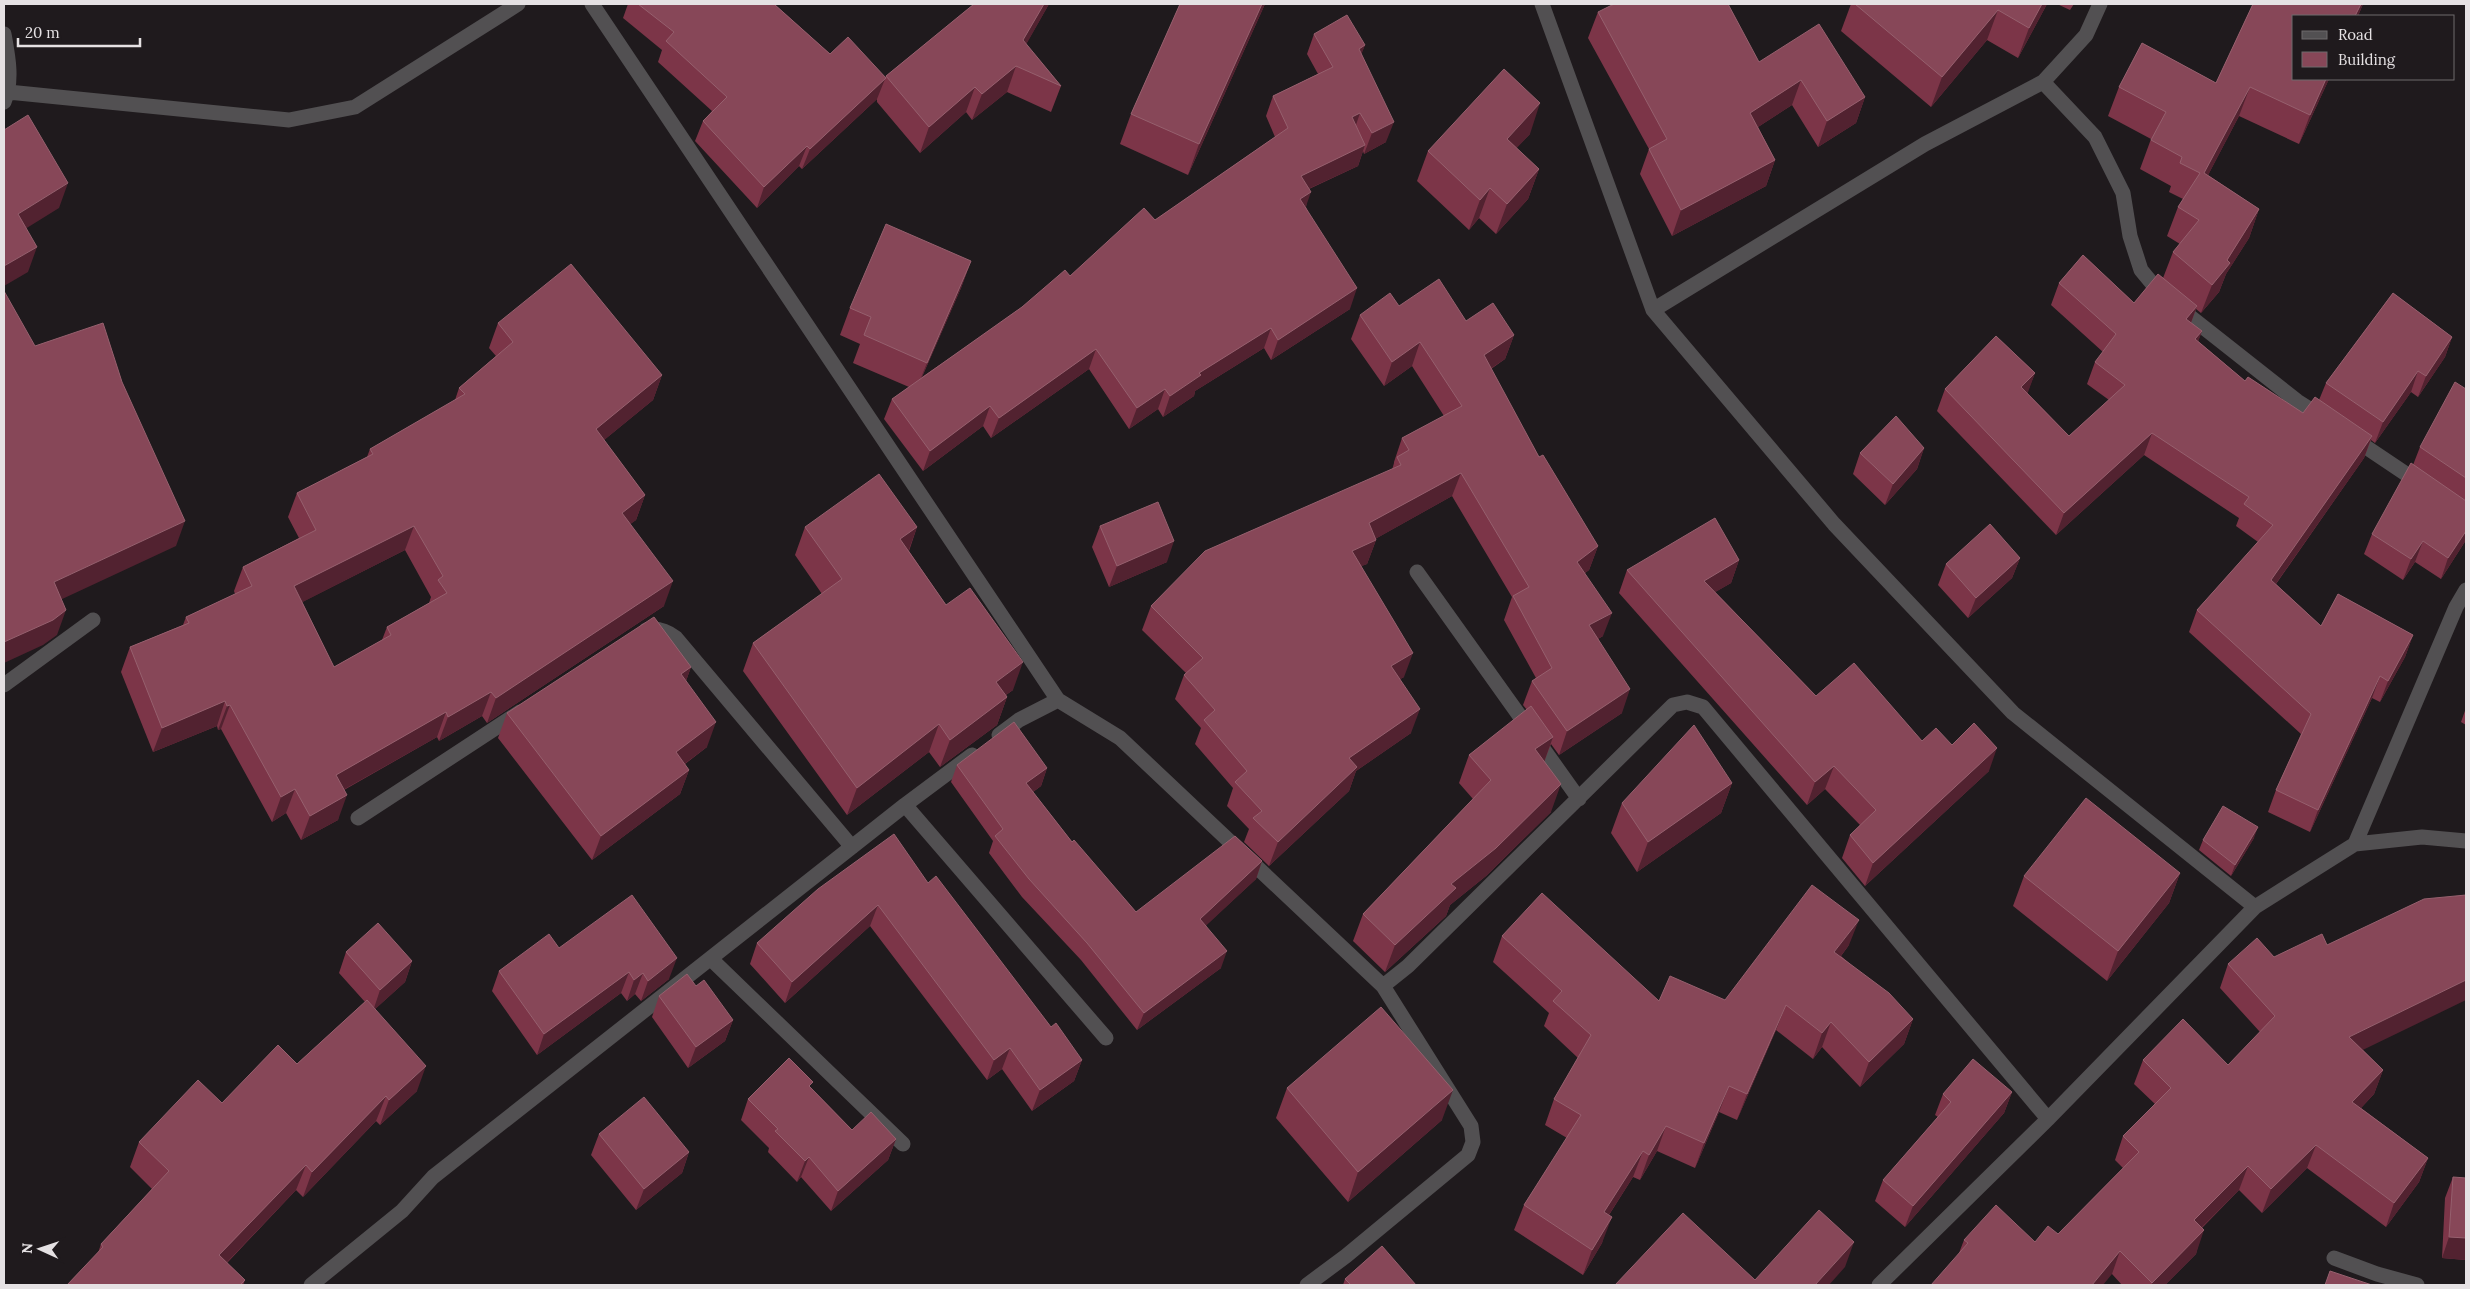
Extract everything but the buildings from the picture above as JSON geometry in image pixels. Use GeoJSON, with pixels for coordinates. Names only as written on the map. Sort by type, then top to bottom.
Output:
{"type":"FeatureCollection","features":[{"type":"Feature","properties":{"kind":"street"},"geometry":{"type":"LineString","coordinates":[[4,34],[9,57],[6,97],[289,120],[355,107],[518,4]]}},
{"type":"Feature","properties":{"kind":"street"},"geometry":{"type":"LineString","coordinates":[[592,4],[1058,700],[1120,738],[1383,986],[1471,1126],[1473,1142],[1468,1155],[1346,1256],[1307,1285]]}},
{"type":"Feature","properties":{"kind":"street"},"geometry":{"type":"LineString","coordinates":[[1542,4],[1653,310],[1834,524],[2013,713],[2255,907]]}},
{"type":"Feature","properties":{"kind":"street"},"geometry":{"type":"LineString","coordinates":[[1653,310],[1925,144],[2043,82],[2086,35],[2100,4]]}},
{"type":"Feature","properties":{"kind":"street"},"geometry":{"type":"LineString","coordinates":[[2043,82],[2095,137],[2123,193],[2130,236],[2141,270],[2160,293],[2298,401],[2434,493]]}},
{"type":"Feature","properties":{"kind":"street"},"geometry":{"type":"LineString","coordinates":[[1417,572],[1579,799]]}},
{"type":"Feature","properties":{"kind":"street"},"geometry":{"type":"LineString","coordinates":[[2355,844],[2456,607],[2466,590]]}},
{"type":"Feature","properties":{"kind":"street"},"geometry":{"type":"LineString","coordinates":[[4,685],[93,620]]}},
{"type":"Feature","properties":{"kind":"street"},"geometry":{"type":"LineString","coordinates":[[636,636],[654,628],[667,631],[676,638],[852,847]]}},
{"type":"Feature","properties":{"kind":"street"},"geometry":{"type":"LineString","coordinates":[[311,1285],[402,1211],[433,1177],[904,805],[1019,720],[1058,700]]}},
{"type":"Feature","properties":{"kind":"street"},"geometry":{"type":"LineString","coordinates":[[1383,986],[1408,966],[1673,705],[1687,702],[1703,707],[2048,1119]]}},
{"type":"Feature","properties":{"kind":"street"},"geometry":{"type":"LineString","coordinates":[[358,818],[530,706]]}},
{"type":"Feature","properties":{"kind":"street"},"geometry":{"type":"LineString","coordinates":[[904,805],[1106,1038]]}},
{"type":"Feature","properties":{"kind":"street"},"geometry":{"type":"LineString","coordinates":[[1878,1285],[2048,1119],[2255,907],[2355,844],[2422,837],[2466,841]]}},
{"type":"Feature","properties":{"kind":"street"},"geometry":{"type":"LineString","coordinates":[[711,959],[903,1144]]}},
{"type":"Feature","properties":{"kind":"street"},"geometry":{"type":"LineString","coordinates":[[2334,1258],[2417,1285]]}}]}
